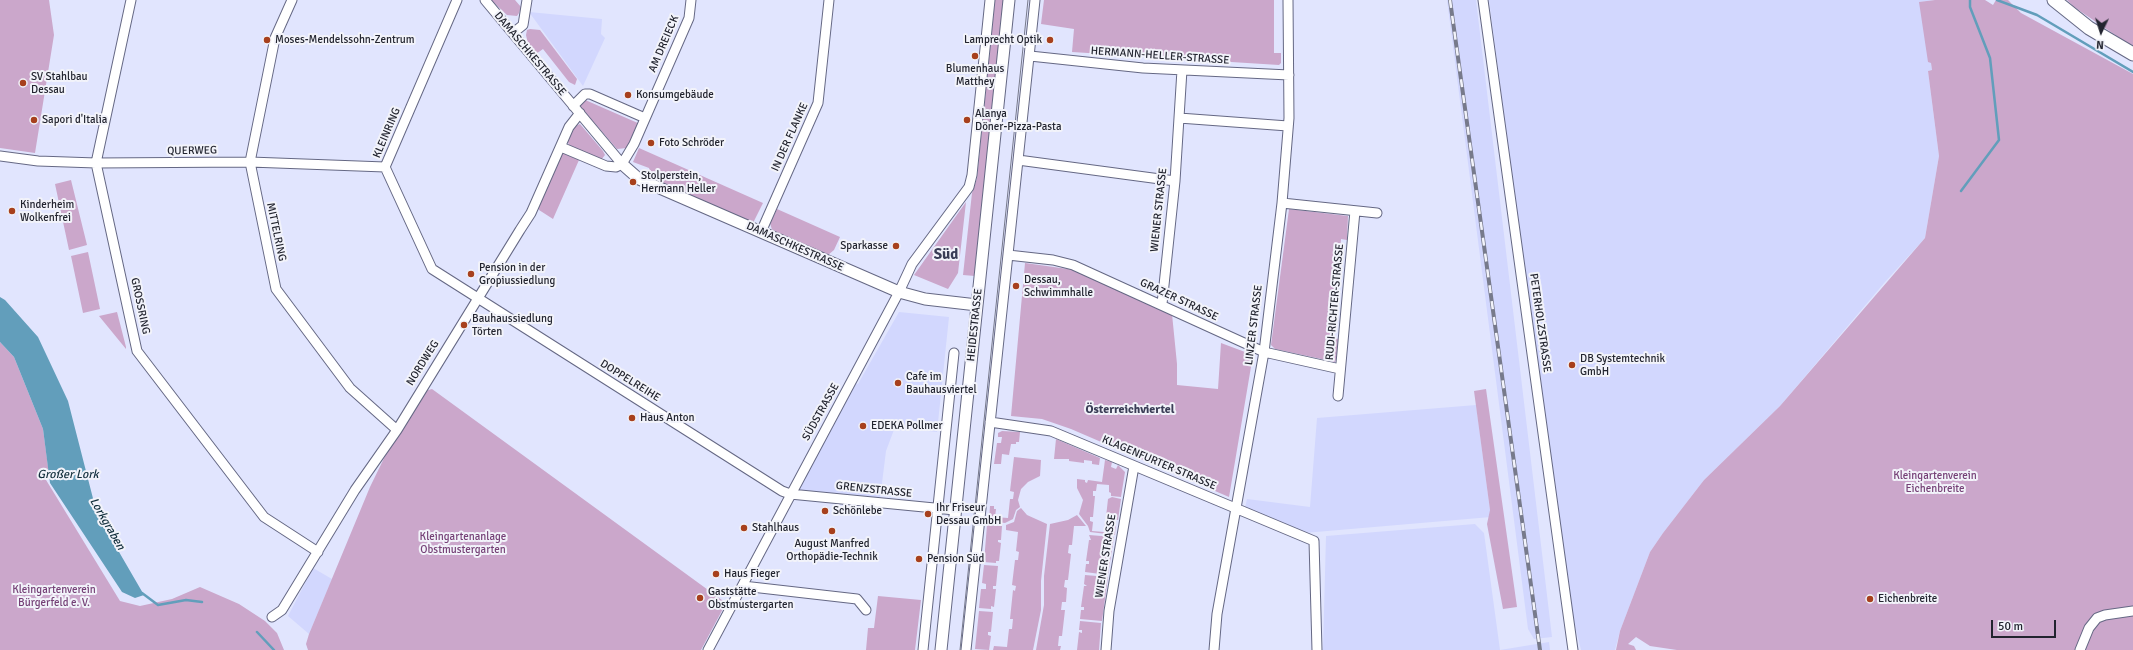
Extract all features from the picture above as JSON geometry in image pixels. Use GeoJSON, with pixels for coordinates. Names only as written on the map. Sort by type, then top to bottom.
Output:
{"type":"FeatureCollection","features":[{"type":"Feature","properties":{"kind":"main road"},"geometry":{"type":"LineString","coordinates":[[2054,0],[2089,28],[2133,54]]}},
{"type":"Feature","properties":{"kind":"street","name":"GROSSRING"},"geometry":{"type":"LineString","coordinates":[[131,0],[96,163],[137,351],[264,517],[318,552]]}},
{"type":"Feature","properties":{"kind":"street","name":"MITTELRING"},"geometry":{"type":"LineString","coordinates":[[292,0],[274,38],[250,162],[276,288],[350,388],[397,430]]}},
{"type":"Feature","properties":{"kind":"street","name":"KLEINRING"},"geometry":{"type":"LineString","coordinates":[[457,0],[385,167],[432,269],[478,298]]}},
{"type":"Feature","properties":{"kind":"street","name":"DAMASCHKESTRASSE"},"geometry":{"type":"LineString","coordinates":[[485,0],[622,164],[639,179],[899,292],[925,299],[977,305]]}},
{"type":"Feature","properties":{"kind":"street"},"geometry":{"type":"LineString","coordinates":[[513,33],[523,25],[527,0]]}},
{"type":"Feature","properties":{"kind":"street","name":"AM DREIECK"},"geometry":{"type":"LineString","coordinates":[[622,164],[629,155],[646,118],[689,18],[691,0]]}},
{"type":"Feature","properties":{"kind":"street","name":"IN DER FLANKE"},"geometry":{"type":"LineString","coordinates":[[761,232],[818,103],[829,0]]}},
{"type":"Feature","properties":{"kind":"street","name":"SÜDSTRASSE"},"geometry":{"type":"LineString","coordinates":[[708,650],[899,292],[912,264],[965,192],[972,175],[990,0]]}},
{"type":"Feature","properties":{"kind":"street","name":"HEIDESTRASSE"},"geometry":{"type":"LineString","coordinates":[[941,650],[1009,0]]}},
{"type":"Feature","properties":{"kind":"street"},"geometry":{"type":"LineString","coordinates":[[966,650],[1035,0]]}},
{"type":"Feature","properties":{"kind":"street","name":"LINZER STRASSE"},"geometry":{"type":"LineString","coordinates":[[1214,650],[1217,614],[1264,352],[1282,203],[1288,126],[1288,0]]}},
{"type":"Feature","properties":{"kind":"street","name":"PETERHOLZSTRASSE"},"geometry":{"type":"LineString","coordinates":[[1484,0],[1573,650]]}},
{"type":"Feature","properties":{"kind":"street","name":"HERMANN-HELLER-STRASSE"},"geometry":{"type":"LineString","coordinates":[[1030,56],[1182,70],[1289,75]]}},
{"type":"Feature","properties":{"kind":"street","name":"WIENER STRASSE"},"geometry":{"type":"LineString","coordinates":[[1162,304],[1175,181],[1182,70]]}},
{"type":"Feature","properties":{"kind":"street"},"geometry":{"type":"LineString","coordinates":[[576,109],[585,94],[590,94],[646,118]]}},
{"type":"Feature","properties":{"kind":"street","name":"NORDWEG"},"geometry":{"type":"LineString","coordinates":[[272,617],[282,610],[355,490],[397,430],[530,213],[561,147],[576,109]]}},
{"type":"Feature","properties":{"kind":"street"},"geometry":{"type":"LineString","coordinates":[[1179,118],[1288,126]]}},
{"type":"Feature","properties":{"kind":"street"},"geometry":{"type":"LineString","coordinates":[[561,147],[606,166],[616,167],[622,164]]}},
{"type":"Feature","properties":{"kind":"street","name":"QUERWEG"},"geometry":{"type":"LineString","coordinates":[[0,156],[38,161],[96,163],[250,162],[385,167]]}},
{"type":"Feature","properties":{"kind":"street"},"geometry":{"type":"LineString","coordinates":[[1018,160],[1175,181]]}},
{"type":"Feature","properties":{"kind":"street"},"geometry":{"type":"LineString","coordinates":[[1282,203],[1377,213]]}},
{"type":"Feature","properties":{"kind":"street","name":"RUDI-RICHTER-STRASSE"},"geometry":{"type":"LineString","coordinates":[[1338,396],[1355,211]]}},
{"type":"Feature","properties":{"kind":"street","name":"GRAZER STRASSE"},"geometry":{"type":"LineString","coordinates":[[1008,255],[1052,260],[1073,265],[1162,304],[1264,352],[1340,369]]}},
{"type":"Feature","properties":{"kind":"street","name":"DOPPELREIHE"},"geometry":{"type":"LineString","coordinates":[[478,298],[790,494]]}},
{"type":"Feature","properties":{"kind":"street","name":"HEIDESTRASSE"},"geometry":{"type":"LineString","coordinates":[[923,650],[954,353]]}},
{"type":"Feature","properties":{"kind":"street","name":"KLAGENFURTER STRASSE"},"geometry":{"type":"LineString","coordinates":[[990,422],[1051,431],[1314,541],[1318,650]]}},
{"type":"Feature","properties":{"kind":"street","name":"WIENER STRASSE"},"geometry":{"type":"LineString","coordinates":[[1106,650],[1109,611],[1134,466]]}},
{"type":"Feature","properties":{"kind":"street","name":"GRENZSTRASSE"},"geometry":{"type":"LineString","coordinates":[[790,494],[955,510]]}},
{"type":"Feature","properties":{"kind":"street"},"geometry":{"type":"LineString","coordinates":[[743,586],[857,599],[866,610]]}},
{"type":"Feature","properties":{"kind":"street"},"geometry":{"type":"LineString","coordinates":[[2080,650],[2089,628],[2097,618],[2105,615],[2133,611]]}},
{"type":"Feature","properties":{"kind":"shaded area"},"geometry":{"type":"Polygon","coordinates":[[[1447,0],[1476,0],[1552,637],[1534,639],[1528,629],[1447,0]]]}},
{"type":"Feature","properties":{"kind":"shaded area"},"geometry":{"type":"Polygon","coordinates":[[[1489,0],[1935,0],[1920,2],[1932,70],[1928,71],[1939,156],[1925,238],[1885,282],[1780,406],[1704,480],[1663,533],[1650,552],[1620,631],[1615,650],[1581,650],[1566,589],[1489,0]]]}},
{"type":"Feature","properties":{"kind":"shaded area"},"geometry":{"type":"Polygon","coordinates":[[[529,12],[602,19],[601,34],[605,38],[583,86],[529,12]]]}},
{"type":"Feature","properties":{"kind":"shaded area"},"geometry":{"type":"Polygon","coordinates":[[[899,312],[949,317],[937,432],[895,427],[886,451],[880,499],[797,490],[855,383],[858,384],[899,312]]]}},
{"type":"Feature","properties":{"kind":"shaded area"},"geometry":{"type":"Polygon","coordinates":[[[1476,405],[1491,517],[1304,533],[1245,508],[1247,499],[1310,507],[1317,418],[1476,405]]]}},
{"type":"Feature","properties":{"kind":"shaded area"},"geometry":{"type":"Polygon","coordinates":[[[1475,524],[1484,533],[1500,650],[1323,650],[1326,536],[1475,524]]]}},
{"type":"Feature","properties":{"kind":"shaded area"},"geometry":{"type":"Polygon","coordinates":[[[313,568],[332,579],[309,634],[288,616],[313,568]]]}},
{"type":"Feature","properties":{"kind":"shaded area"},"geometry":{"type":"Polygon","coordinates":[[[1549,642],[1550,650],[1500,650],[1549,642]]]}},
{"type":"Feature","properties":{"kind":"green space","name":"SV Stahlbau Dessau"},"geometry":{"type":"Polygon","coordinates":[[[0,0],[49,0],[54,35],[35,153],[0,148],[0,0]]]}},
{"type":"Feature","properties":{"kind":"green space"},"geometry":{"type":"Polygon","coordinates":[[[491,0],[515,0],[521,7],[519,13],[517,16],[507,15],[491,0]]]}},
{"type":"Feature","properties":{"kind":"green space"},"geometry":{"type":"Polygon","coordinates":[[[995,0],[1005,0],[975,276],[963,275],[972,193],[977,178],[995,0]]]}},
{"type":"Feature","properties":{"kind":"green space"},"geometry":{"type":"Polygon","coordinates":[[[1044,0],[1274,0],[1274,53],[1281,53],[1281,63],[1279,65],[1072,52],[1074,29],[1041,24],[1044,0]]]}},
{"type":"Feature","properties":{"kind":"green space","name":"Kleingartenverein Eichenbreite"},"geometry":{"type":"Polygon","coordinates":[[[1935,0],[1985,0],[1993,5],[1996,0],[2008,0],[2021,13],[2133,74],[2133,650],[1677,650],[1650,646],[1636,637],[1628,644],[1634,646],[1636,650],[1616,650],[1620,631],[1650,552],[1663,533],[1704,480],[1780,406],[1925,238],[1939,156],[1928,71],[1932,70],[1931,63],[1928,62],[1919,2],[1935,0]]]}},
{"type":"Feature","properties":{"kind":"green space"},"geometry":{"type":"Polygon","coordinates":[[[2067,0],[2133,0],[2133,47],[2074,7],[2067,0]]]}},
{"type":"Feature","properties":{"kind":"green space"},"geometry":{"type":"Polygon","coordinates":[[[527,30],[540,30],[577,79],[575,85],[569,82],[543,49],[536,54],[528,44],[526,35],[527,30]]]}},
{"type":"Feature","properties":{"kind":"green space"},"geometry":{"type":"Polygon","coordinates":[[[583,99],[640,124],[627,148],[617,149],[580,106],[583,99]]]}},
{"type":"Feature","properties":{"kind":"green space"},"geometry":{"type":"Polygon","coordinates":[[[580,124],[603,151],[605,155],[601,160],[569,145],[567,140],[573,127],[580,124]]]}},
{"type":"Feature","properties":{"kind":"green space"},"geometry":{"type":"Polygon","coordinates":[[[639,148],[763,203],[753,223],[652,179],[649,168],[633,162],[639,148]]]}},
{"type":"Feature","properties":{"kind":"green space"},"geometry":{"type":"Polygon","coordinates":[[[563,153],[579,160],[553,219],[539,210],[538,205],[560,155],[563,153]]]}},
{"type":"Feature","properties":{"kind":"green space"},"geometry":{"type":"Polygon","coordinates":[[[71,180],[87,245],[69,250],[55,184],[71,180]]]}},
{"type":"Feature","properties":{"kind":"green space"},"geometry":{"type":"Polygon","coordinates":[[[966,202],[958,273],[948,289],[914,275],[966,202]]]}},
{"type":"Feature","properties":{"kind":"green space"},"geometry":{"type":"Polygon","coordinates":[[[777,209],[840,237],[834,250],[828,255],[772,230],[770,223],[777,209]]]}},
{"type":"Feature","properties":{"kind":"green space"},"geometry":{"type":"Polygon","coordinates":[[[1289,209],[1348,216],[1347,240],[1341,239],[1333,338],[1339,339],[1338,355],[1335,362],[1275,349],[1271,345],[1289,209]]]}},
{"type":"Feature","properties":{"kind":"green space"},"geometry":{"type":"Polygon","coordinates":[[[88,252],[100,309],[83,313],[71,256],[88,252]]]}},
{"type":"Feature","properties":{"kind":"green space"},"geometry":{"type":"Polygon","coordinates":[[[1025,263],[1075,270],[1172,314],[1177,364],[1177,385],[1218,389],[1221,343],[1253,355],[1229,497],[1071,429],[1042,419],[1011,416],[1025,263]]]}},
{"type":"Feature","properties":{"kind":"green space"},"geometry":{"type":"Polygon","coordinates":[[[117,312],[126,347],[126,349],[99,316],[117,312]]]}},
{"type":"Feature","properties":{"kind":"green space","name":"Kleingartenverein Bürgerfeld e. V."},"geometry":{"type":"Polygon","coordinates":[[[0,342],[14,357],[43,429],[49,474],[43,475],[120,601],[140,606],[172,599],[200,587],[239,604],[265,621],[277,633],[284,650],[0,650],[0,342]]]}},
{"type":"Feature","properties":{"kind":"green space","name":"Kleingartenanlage Obstmustergarten"},"geometry":{"type":"Polygon","coordinates":[[[432,389],[726,603],[701,650],[308,650],[306,644],[309,634],[370,487],[389,448],[425,391],[432,389]]]}},
{"type":"Feature","properties":{"kind":"green space"},"geometry":{"type":"Polygon","coordinates":[[[1486,389],[1517,607],[1503,609],[1487,524],[1490,510],[1474,391],[1486,389]]]}},
{"type":"Feature","properties":{"kind":"green space"},"geometry":{"type":"Polygon","coordinates":[[[1002,431],[1020,432],[1019,442],[1016,442],[1016,444],[1011,444],[1009,455],[1002,454],[1001,464],[994,464],[997,443],[1001,443],[1002,437],[998,437],[998,433],[1002,431]]]}},
{"type":"Feature","properties":{"kind":"green space"},"geometry":{"type":"Polygon","coordinates":[[[1056,439],[1100,458],[1099,465],[1092,464],[1092,461],[1084,460],[1084,463],[1069,461],[1069,459],[1054,459],[1056,439]]]}},
{"type":"Feature","properties":{"kind":"green space"},"geometry":{"type":"Polygon","coordinates":[[[1014,457],[1041,460],[1040,476],[1028,482],[1021,489],[1018,500],[1020,507],[1016,510],[1013,519],[1005,523],[989,521],[990,506],[994,506],[994,509],[996,509],[995,517],[1008,518],[1010,499],[1013,499],[1014,492],[1010,491],[1014,457]]]}},
{"type":"Feature","properties":{"kind":"green space"},"geometry":{"type":"Polygon","coordinates":[[[1105,460],[1112,462],[1111,467],[1116,469],[1118,465],[1125,472],[1121,497],[1111,496],[1111,493],[1109,492],[1109,485],[1097,484],[1096,491],[1093,491],[1093,496],[1095,496],[1093,517],[1090,517],[1090,521],[1093,522],[1092,531],[1104,532],[1105,522],[1116,522],[1115,535],[1090,532],[1088,526],[1079,514],[1083,500],[1077,488],[1077,479],[1085,480],[1087,483],[1088,480],[1102,482],[1105,460]]]}},
{"type":"Feature","properties":{"kind":"green space"},"geometry":{"type":"Polygon","coordinates":[[[1112,497],[1121,499],[1118,520],[1109,519],[1109,517],[1106,517],[1108,499],[1112,497]]]}},
{"type":"Feature","properties":{"kind":"green space"},"geometry":{"type":"Polygon","coordinates":[[[1021,508],[1027,515],[1047,524],[1041,581],[1041,610],[1033,650],[993,650],[994,646],[1007,647],[1009,629],[1012,629],[1013,619],[1010,619],[1013,590],[1015,591],[1016,586],[1012,585],[1015,560],[1018,560],[1019,552],[1016,551],[1018,532],[1006,530],[1006,525],[1014,522],[1017,511],[1021,508]]]}},
{"type":"Feature","properties":{"kind":"green space"},"geometry":{"type":"Polygon","coordinates":[[[1077,515],[1086,526],[1074,526],[1072,545],[1069,545],[1068,553],[1071,554],[1068,580],[1065,580],[1064,587],[1067,588],[1066,602],[1062,602],[1061,610],[1065,610],[1062,636],[1059,636],[1058,646],[1061,646],[1060,650],[1036,650],[1044,605],[1044,576],[1050,524],[1068,520],[1077,515]]]}},
{"type":"Feature","properties":{"kind":"green space"},"geometry":{"type":"Polygon","coordinates":[[[987,525],[1002,526],[1001,540],[998,540],[998,542],[1001,543],[999,561],[996,561],[996,563],[984,562],[987,525]]]}},
{"type":"Feature","properties":{"kind":"green space"},"geometry":{"type":"Polygon","coordinates":[[[1089,535],[1114,537],[1108,575],[1085,572],[1086,564],[1089,564],[1089,561],[1086,561],[1089,540],[1091,540],[1089,535]]]}},
{"type":"Feature","properties":{"kind":"green space"},"geometry":{"type":"Polygon","coordinates":[[[984,565],[998,566],[996,586],[993,586],[993,589],[996,589],[994,607],[991,606],[991,609],[979,608],[981,589],[986,589],[986,584],[982,583],[984,565]]]}},
{"type":"Feature","properties":{"kind":"green space"},"geometry":{"type":"Polygon","coordinates":[[[1085,575],[1108,577],[1102,621],[1080,619],[1081,610],[1084,610],[1084,607],[1081,607],[1084,586],[1087,586],[1084,584],[1085,575]]]}},
{"type":"Feature","properties":{"kind":"green space"},"geometry":{"type":"Polygon","coordinates":[[[878,596],[921,600],[915,650],[866,650],[868,628],[874,628],[878,596]]]}},
{"type":"Feature","properties":{"kind":"green space"},"geometry":{"type":"Polygon","coordinates":[[[979,611],[993,612],[991,632],[988,632],[988,635],[991,636],[989,650],[975,649],[979,611]]]}},
{"type":"Feature","properties":{"kind":"green space"},"geometry":{"type":"Polygon","coordinates":[[[1080,621],[1101,623],[1099,650],[1077,650],[1079,632],[1082,633],[1082,630],[1079,630],[1080,621]]]}},
{"type":"Feature","properties":{"kind":"water","name":"Großer Lork"},"geometry":{"type":"Polygon","coordinates":[[[0,297],[5,300],[38,337],[68,401],[97,514],[144,595],[135,598],[122,592],[50,483],[43,429],[14,357],[0,342],[0,297]]]}},
{"type":"Feature","properties":{"kind":"waterway"},"geometry":{"type":"LineString","coordinates":[[1961,191],[1999,140],[1990,58],[1970,7],[1970,0]]}},
{"type":"Feature","properties":{"kind":"waterway"},"geometry":{"type":"LineString","coordinates":[[1997,0],[2037,15],[2133,72]]}},
{"type":"Feature","properties":{"kind":"waterway","name":"Lorkgraben"},"geometry":{"type":"LineString","coordinates":[[142,593],[158,605],[186,600],[202,602]]}},
{"type":"Feature","properties":{"kind":"waterway","name":"Lorkgraben"},"geometry":{"type":"LineString","coordinates":[[257,632],[274,650]]}},
{"type":"Feature","properties":{"kind":"tram line"},"geometry":{"type":"LineString","coordinates":[[960,650],[1028,0]]}},
{"type":"Feature","properties":{"kind":"railway"},"geometry":{"type":"LineString","coordinates":[[1450,0],[1540,650]]}},
{"type":"Feature","properties":{"kind":"place","name":"Moses-Mendelssohn-Zentrum"},"geometry":{"type":"Point","coordinates":[267,40]}},
{"type":"Feature","properties":{"kind":"place","name":"Lamprecht Optik"},"geometry":{"type":"Point","coordinates":[1050,40]}},
{"type":"Feature","properties":{"kind":"place","name":"Blumenhaus Matthey"},"geometry":{"type":"Point","coordinates":[975,56]}},
{"type":"Feature","properties":{"kind":"place","name":"SV Stahlbau Dessau"},"geometry":{"type":"Point","coordinates":[23,83]}},
{"type":"Feature","properties":{"kind":"place","name":"Konsumgebäude"},"geometry":{"type":"Point","coordinates":[628,95]}},
{"type":"Feature","properties":{"kind":"place","name":"Sapori d'Italia"},"geometry":{"type":"Point","coordinates":[34,120]}},
{"type":"Feature","properties":{"kind":"place","name":"Alanya Döner-Pizza-Pasta"},"geometry":{"type":"Point","coordinates":[967,120]}},
{"type":"Feature","properties":{"kind":"place","name":"Foto Schröder"},"geometry":{"type":"Point","coordinates":[651,143]}},
{"type":"Feature","properties":{"kind":"place","name":"Stolperstein, Hermann Heller"},"geometry":{"type":"Point","coordinates":[633,182]}},
{"type":"Feature","properties":{"kind":"place","name":"Kinderheim Wolkenfrei"},"geometry":{"type":"Point","coordinates":[12,211]}},
{"type":"Feature","properties":{"kind":"place","name":"Sparkasse"},"geometry":{"type":"Point","coordinates":[896,246]}},
{"type":"Feature","properties":{"kind":"place","name":"Pension in der Gropiussiedlung"},"geometry":{"type":"Point","coordinates":[471,274]}},
{"type":"Feature","properties":{"kind":"place","name":"Dessau, Schwimmhalle"},"geometry":{"type":"Point","coordinates":[1016,286]}},
{"type":"Feature","properties":{"kind":"place","name":"Bauhaussiedlung Törten"},"geometry":{"type":"Point","coordinates":[464,325]}},
{"type":"Feature","properties":{"kind":"place","name":"DB Systemtechnik GmbH"},"geometry":{"type":"Point","coordinates":[1572,365]}},
{"type":"Feature","properties":{"kind":"place","name":"Cafe im Bauhausviertel"},"geometry":{"type":"Point","coordinates":[898,383]}},
{"type":"Feature","properties":{"kind":"place","name":"Haus Anton"},"geometry":{"type":"Point","coordinates":[632,418]}},
{"type":"Feature","properties":{"kind":"place","name":"EDEKA Pollmer"},"geometry":{"type":"Point","coordinates":[863,426]}},
{"type":"Feature","properties":{"kind":"place","name":"Schönlebe"},"geometry":{"type":"Point","coordinates":[825,511]}},
{"type":"Feature","properties":{"kind":"place","name":"Ihr Friseur Dessau GmbH"},"geometry":{"type":"Point","coordinates":[928,514]}},
{"type":"Feature","properties":{"kind":"place","name":"Stahlhaus"},"geometry":{"type":"Point","coordinates":[744,528]}},
{"type":"Feature","properties":{"kind":"place","name":"August Manfred Orthopädie-Technik"},"geometry":{"type":"Point","coordinates":[832,531]}},
{"type":"Feature","properties":{"kind":"place","name":"Pension Süd"},"geometry":{"type":"Point","coordinates":[919,559]}},
{"type":"Feature","properties":{"kind":"place","name":"Haus Fieger"},"geometry":{"type":"Point","coordinates":[716,574]}},
{"type":"Feature","properties":{"kind":"place","name":"Gaststätte Obstmustergarten"},"geometry":{"type":"Point","coordinates":[700,598]}},
{"type":"Feature","properties":{"kind":"place","name":"Eichenbreite"},"geometry":{"type":"Point","coordinates":[1870,599]}},
{"type":"Feature","properties":{"kind":"district","name":"Süd"},"geometry":{"type":"Point","coordinates":[946,255]}},
{"type":"Feature","properties":{"kind":"district","name":"Österreichviertel"},"geometry":{"type":"Point","coordinates":[1130,410]}}]}
